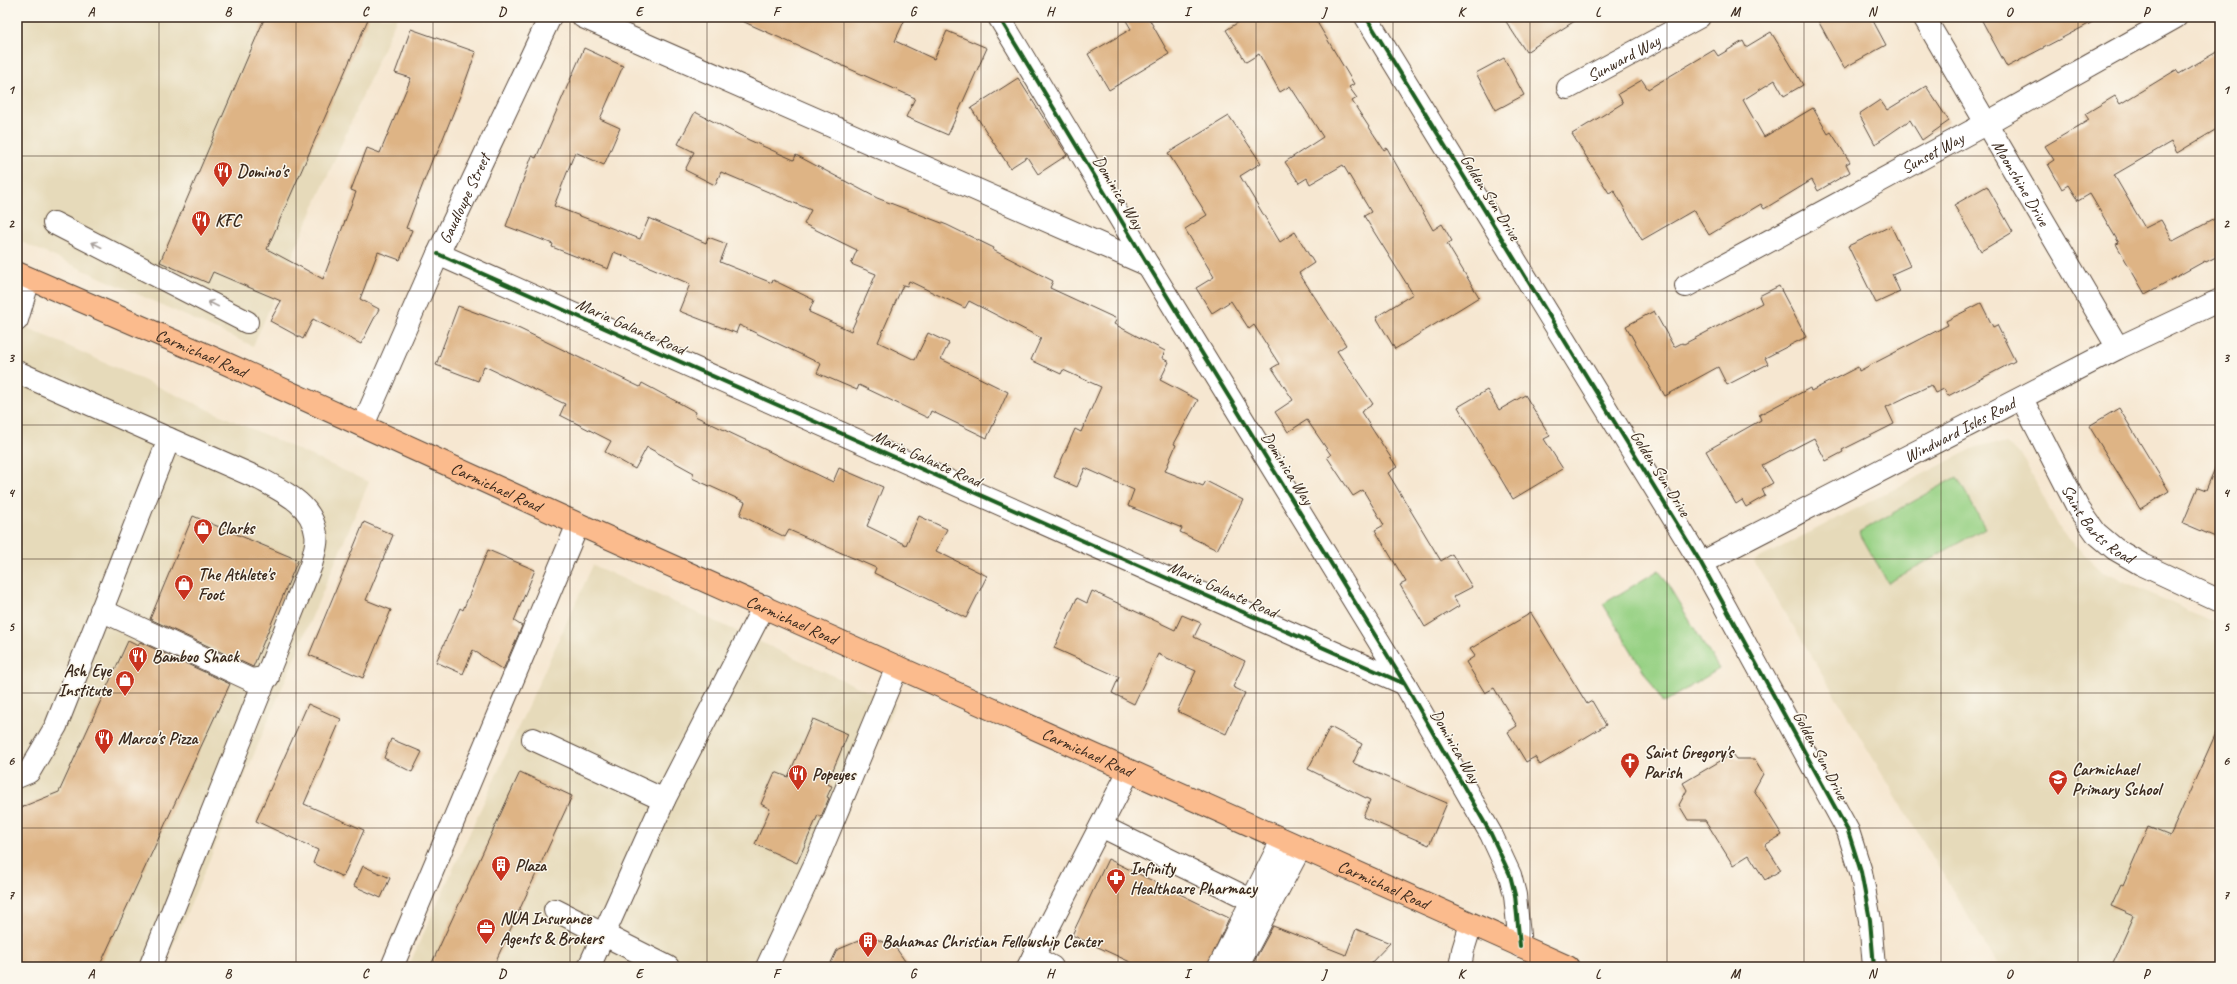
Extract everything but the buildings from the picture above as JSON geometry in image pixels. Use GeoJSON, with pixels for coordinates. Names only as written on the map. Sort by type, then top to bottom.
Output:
{"type":"FeatureCollection","features":[{"type":"Feature","properties":{"kind":"main road","name":"Carmichael Road"},"geometry":{"type":"LineString","coordinates":[[23,276],[363,426],[578,524],[1568,967]]}},
{"type":"Feature","properties":{"kind":"street","name":"Gaudloupe Street"},"geometry":{"type":"LineString","coordinates":[[363,426],[438,254],[550,17]]}},
{"type":"Feature","properties":{"kind":"street"},"geometry":{"type":"LineString","coordinates":[[583,17],[1148,265]]}},
{"type":"Feature","properties":{"kind":"street","name":"Dominica Way"},"geometry":{"type":"LineString","coordinates":[[999,17],[1148,265],[1405,684],[1497,844],[1515,895],[1520,946]]}},
{"type":"Feature","properties":{"kind":"street","name":"Golden Sun Drive"},"geometry":{"type":"LineString","coordinates":[[1366,17],[1700,563],[1848,831],[1861,872],[1870,920],[1874,967]]}},
{"type":"Feature","properties":{"kind":"street","name":"Sunward Way"},"geometry":{"type":"LineString","coordinates":[[1568,88],[1700,17]]}},
{"type":"Feature","properties":{"kind":"street","name":"Moonshine Drive"},"geometry":{"type":"LineString","coordinates":[[1924,17],[2118,348]]}},
{"type":"Feature","properties":{"kind":"street","name":"Sunset Way"},"geometry":{"type":"LineString","coordinates":[[1686,286],[1987,123],[2176,17]]}},
{"type":"Feature","properties":{"kind":"street"},"geometry":{"type":"LineString","coordinates":[[54,223],[247,322]]}},
{"type":"Feature","properties":{"kind":"street","name":"Maria Galante Road"},"geometry":{"type":"LineString","coordinates":[[438,254],[1405,684]]}},
{"type":"Feature","properties":{"kind":"street"},"geometry":{"type":"LineString","coordinates":[[17,320],[23,276]]}},
{"type":"Feature","properties":{"kind":"street","name":"Windward Isles Road"},"geometry":{"type":"LineString","coordinates":[[1700,563],[2022,399],[2118,348],[2220,300]]}},
{"type":"Feature","properties":{"kind":"street"},"geometry":{"type":"LineString","coordinates":[[17,372],[260,479],[294,497],[309,514],[317,535],[311,565],[268,677],[150,967]]}},
{"type":"Feature","properties":{"kind":"street","name":"Saint Barts Road"},"geometry":{"type":"LineString","coordinates":[[2022,399],[2078,508],[2096,533],[2115,549],[2141,564],[2220,601]]}},
{"type":"Feature","properties":{"kind":"street"},"geometry":{"type":"LineString","coordinates":[[17,777],[29,772],[56,726],[169,439]]}},
{"type":"Feature","properties":{"kind":"street"},"geometry":{"type":"LineString","coordinates":[[392,967],[578,524]]}},
{"type":"Feature","properties":{"kind":"street"},"geometry":{"type":"LineString","coordinates":[[589,967],[602,934],[664,800],[764,606]]}},
{"type":"Feature","properties":{"kind":"street"},"geometry":{"type":"LineString","coordinates":[[101,610],[251,680],[268,677]]}},
{"type":"Feature","properties":{"kind":"street"},"geometry":{"type":"LineString","coordinates":[[767,967],[816,862],[897,667]]}},
{"type":"Feature","properties":{"kind":"street"},"geometry":{"type":"LineString","coordinates":[[533,739],[664,800]]}},
{"type":"Feature","properties":{"kind":"street"},"geometry":{"type":"LineString","coordinates":[[1038,964],[1101,826],[1129,771]]}},
{"type":"Feature","properties":{"kind":"street"},"geometry":{"type":"LineString","coordinates":[[1101,826],[1254,901]]}},
{"type":"Feature","properties":{"kind":"street"},"geometry":{"type":"LineString","coordinates":[[1219,967],[1254,901],[1291,844]]}},
{"type":"Feature","properties":{"kind":"street"},"geometry":{"type":"LineString","coordinates":[[1237,967],[1291,844]]}},
{"type":"Feature","properties":{"kind":"street"},"geometry":{"type":"LineString","coordinates":[[555,910],[668,967]]}},
{"type":"Feature","properties":{"kind":"street"},"geometry":{"type":"LineString","coordinates":[[1460,967],[1463,950],[1471,924]]}},
{"type":"Feature","properties":{"kind":"shaded area"},"geometry":{"type":"Polygon","coordinates":[[[17,17],[397,17],[253,346],[17,240],[17,17]]]}},
{"type":"Feature","properties":{"kind":"shaded area"},"geometry":{"type":"Polygon","coordinates":[[[17,323],[369,482],[164,967],[17,967],[17,323]]]}},
{"type":"Feature","properties":{"kind":"shaded area","name":"Carmichael Primary School"},"geometry":{"type":"Polygon","coordinates":[[[1988,444],[2006,444],[2021,454],[2062,533],[2103,572],[2220,625],[2220,967],[1999,967],[1754,561],[1974,448],[1988,444]]]}},
{"type":"Feature","properties":{"kind":"shaded area"},"geometry":{"type":"Polygon","coordinates":[[[593,565],[895,704],[778,967],[408,967],[593,565]]]}},
{"type":"Feature","properties":{"kind":"green space"},"geometry":{"type":"Polygon","coordinates":[[[1957,477],[1985,528],[1888,583],[1859,532],[1957,477]]]}},
{"type":"Feature","properties":{"kind":"green space"},"geometry":{"type":"Polygon","coordinates":[[[1659,570],[1719,669],[1663,703],[1603,604],[1659,570]]]}},
{"type":"Feature","properties":{"kind":"cycle path"},"geometry":{"type":"LineString","coordinates":[[999,17],[1148,265],[1405,684],[1491,834],[1510,875],[1515,895],[1520,946]]}},
{"type":"Feature","properties":{"kind":"cycle path"},"geometry":{"type":"LineString","coordinates":[[1366,17],[1701,563],[1848,831],[1861,872],[1870,920],[1874,967]]}},
{"type":"Feature","properties":{"kind":"cycle path"},"geometry":{"type":"LineString","coordinates":[[438,254],[1405,684]]}},
{"type":"Feature","properties":{"kind":"place","name":"Domino's"},"geometry":{"type":"Point","coordinates":[223,188]}},
{"type":"Feature","properties":{"kind":"place","name":"KFC"},"geometry":{"type":"Point","coordinates":[201,237]}},
{"type":"Feature","properties":{"kind":"place","name":"Clarks"},"geometry":{"type":"Point","coordinates":[203,545]}},
{"type":"Feature","properties":{"kind":"place","name":"The Athlete's Foot"},"geometry":{"type":"Point","coordinates":[184,601]}},
{"type":"Feature","properties":{"kind":"place","name":"Bamboo Shack"},"geometry":{"type":"Point","coordinates":[138,673]}},
{"type":"Feature","properties":{"kind":"place","name":"Ash Eye Institute"},"geometry":{"type":"Point","coordinates":[125,697]}},
{"type":"Feature","properties":{"kind":"place","name":"Marco's Pizza"},"geometry":{"type":"Point","coordinates":[104,755]}},
{"type":"Feature","properties":{"kind":"place","name":"Saint Gregory's Parish"},"geometry":{"type":"Point","coordinates":[1630,779]}},
{"type":"Feature","properties":{"kind":"place","name":"Popeyes"},"geometry":{"type":"Point","coordinates":[798,791]}},
{"type":"Feature","properties":{"kind":"place","name":"Carmichael Primary School"},"geometry":{"type":"Point","coordinates":[2058,796]}},
{"type":"Feature","properties":{"kind":"place","name":"Plaza"},"geometry":{"type":"Point","coordinates":[501,882]}},
{"type":"Feature","properties":{"kind":"place","name":"Infinity Healthcare Pharmacy"},"geometry":{"type":"Point","coordinates":[1116,895]}},
{"type":"Feature","properties":{"kind":"place","name":"NUA Insurance Agents & Brokers"},"geometry":{"type":"Point","coordinates":[486,945]}},
{"type":"Feature","properties":{"kind":"place","name":"Bahamas Christian Fellowship Center"},"geometry":{"type":"Point","coordinates":[868,958]}}]}
